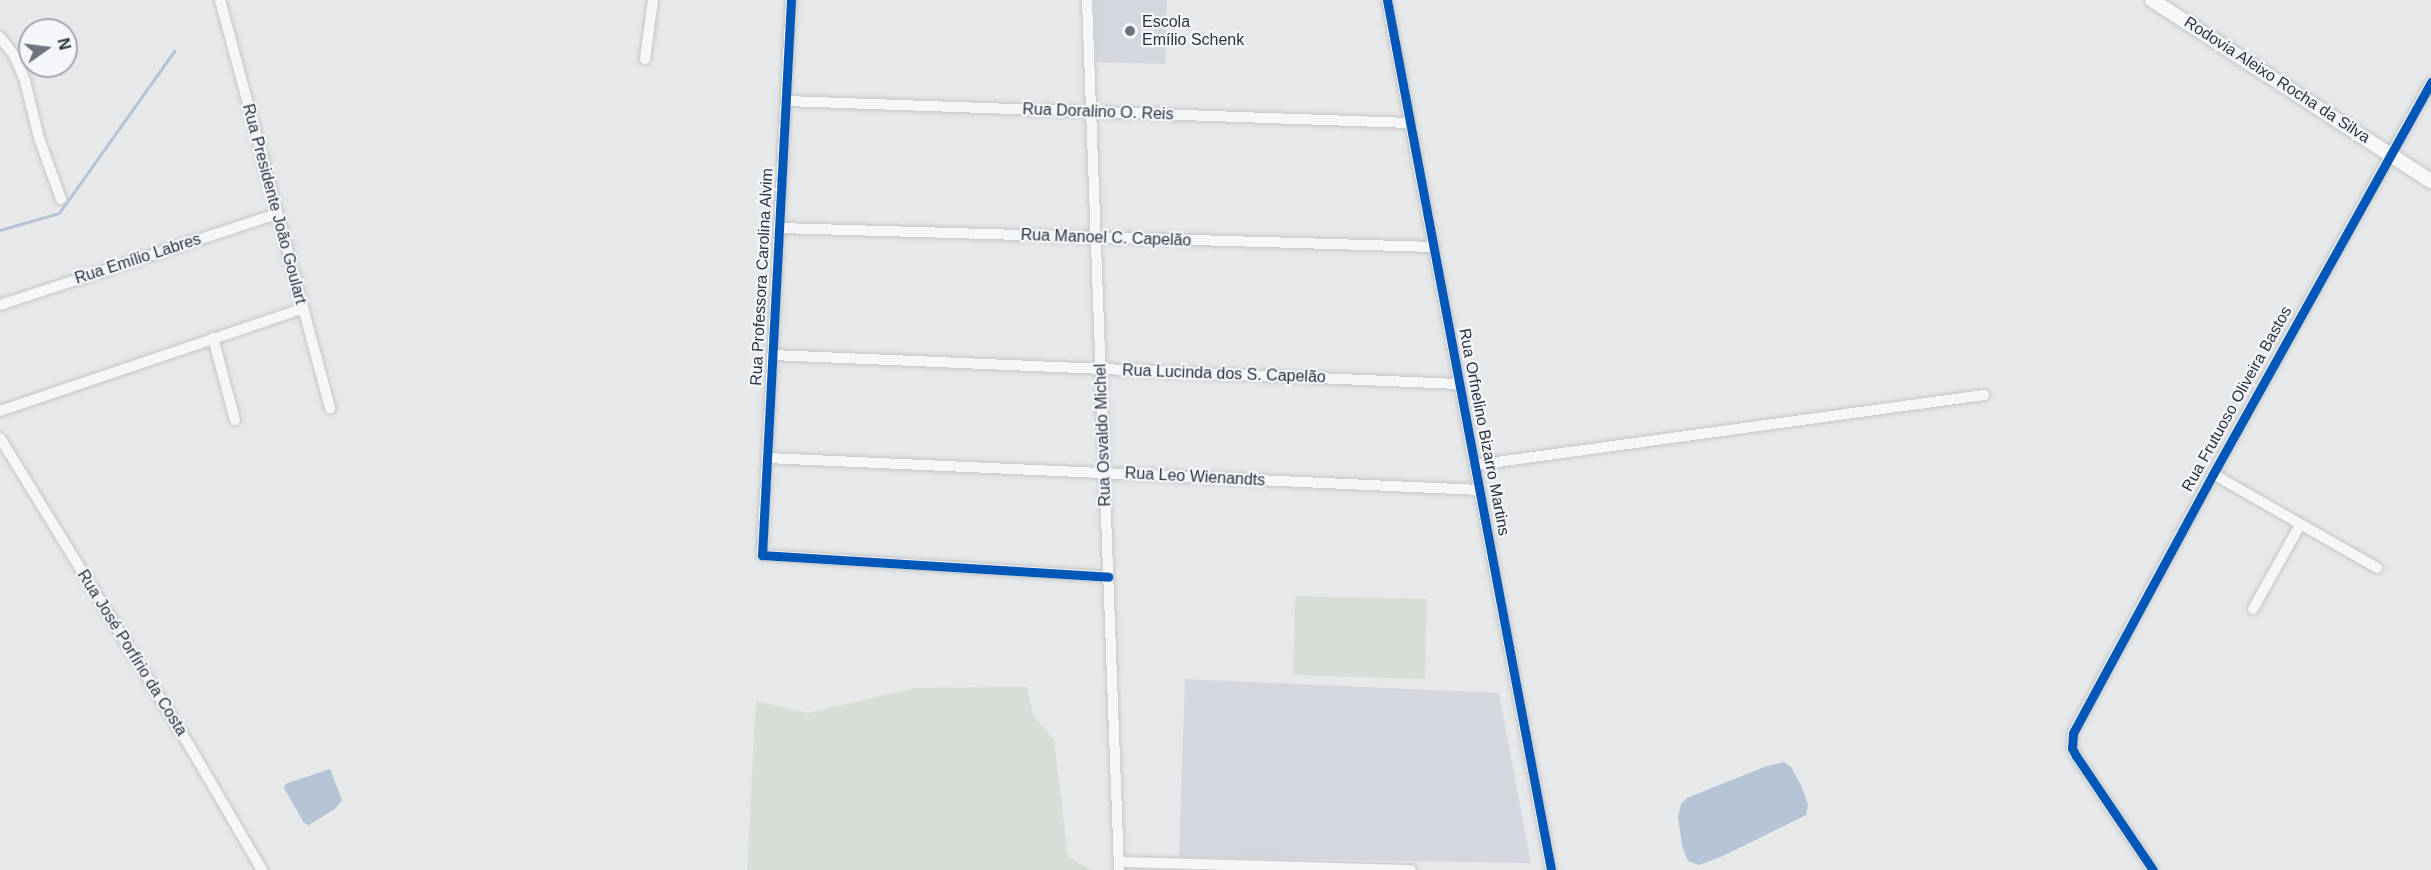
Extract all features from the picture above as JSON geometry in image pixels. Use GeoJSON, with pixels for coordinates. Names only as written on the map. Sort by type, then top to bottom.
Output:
{"type":"FeatureCollection","features":[{"type":"Feature","properties":{"kind":"main road","name":"Rodovia Aleixo Rocha da Silva"},"geometry":{"type":"LineString","coordinates":[[2152,0],[2431,182]]}},
{"type":"Feature","properties":{"kind":"street","name":"Rua Presidente João Goulart"},"geometry":{"type":"LineString","coordinates":[[220,0],[330,408]]}},
{"type":"Feature","properties":{"kind":"street"},"geometry":{"type":"LineString","coordinates":[[645,59],[653,0]]}},
{"type":"Feature","properties":{"kind":"street","name":"Rua Professora Carolina Alvim"},"geometry":{"type":"LineString","coordinates":[[791,0],[762,555],[1108,578]]}},
{"type":"Feature","properties":{"kind":"street","name":"Rua Osvaldo Michel"},"geometry":{"type":"LineString","coordinates":[[1087,0],[1119,866]]}},
{"type":"Feature","properties":{"kind":"street","name":"Rua Orfnelino Bizarro Martins"},"geometry":{"type":"LineString","coordinates":[[1387,0],[1551,870]]}},
{"type":"Feature","properties":{"kind":"street"},"geometry":{"type":"LineString","coordinates":[[0,37],[15,57],[25,81],[39,138],[61,199]]}},
{"type":"Feature","properties":{"kind":"street","name":"Rua Frutuoso Oliveira Bastos"},"geometry":{"type":"LineString","coordinates":[[2153,870],[2076,756],[2072,748],[2073,733],[2213,474],[2431,82]]}},
{"type":"Feature","properties":{"kind":"street","name":"Rua Doralino O. Reis"},"geometry":{"type":"LineString","coordinates":[[786,101],[1410,123]]}},
{"type":"Feature","properties":{"kind":"street","name":"Rua Emílio Labres"},"geometry":{"type":"LineString","coordinates":[[0,304],[276,214]]}},
{"type":"Feature","properties":{"kind":"street","name":"Rua Manoel C. Capelão"},"geometry":{"type":"LineString","coordinates":[[779,228],[1434,247]]}},
{"type":"Feature","properties":{"kind":"street"},"geometry":{"type":"LineString","coordinates":[[0,411],[302,309]]}},
{"type":"Feature","properties":{"kind":"street"},"geometry":{"type":"LineString","coordinates":[[213,338],[235,420]]}},
{"type":"Feature","properties":{"kind":"street","name":"Rua Lucinda dos S. Capelão"},"geometry":{"type":"LineString","coordinates":[[772,356],[1459,384]]}},
{"type":"Feature","properties":{"kind":"street"},"geometry":{"type":"LineString","coordinates":[[1475,465],[1984,395]]}},
{"type":"Feature","properties":{"kind":"street","name":"Rua José Porfírio da Costa"},"geometry":{"type":"LineString","coordinates":[[0,438],[189,745],[262,870]]}},
{"type":"Feature","properties":{"kind":"street","name":"Rua Leo Wienandts"},"geometry":{"type":"LineString","coordinates":[[767,458],[1479,490]]}},
{"type":"Feature","properties":{"kind":"street"},"geometry":{"type":"LineString","coordinates":[[2213,474],[2377,568]]}},
{"type":"Feature","properties":{"kind":"street"},"geometry":{"type":"LineString","coordinates":[[2253,609],[2300,525]]}},
{"type":"Feature","properties":{"kind":"street"},"geometry":{"type":"LineString","coordinates":[[1119,866],[1411,870]]}},
{"type":"Feature","properties":{"kind":"shaded area","name":"Escola Emílio Schenk"},"geometry":{"type":"Polygon","coordinates":[[[1094,0],[1167,0],[1165,64],[1096,62],[1094,0]]]}},
{"type":"Feature","properties":{"kind":"shaded area"},"geometry":{"type":"Polygon","coordinates":[[[1295,596],[1427,599],[1425,679],[1293,675],[1295,596]]]}},
{"type":"Feature","properties":{"kind":"shaded area"},"geometry":{"type":"Polygon","coordinates":[[[1185,679],[1499,693],[1531,863],[1179,857],[1185,679]]]}},
{"type":"Feature","properties":{"kind":"shaded area"},"geometry":{"type":"Polygon","coordinates":[[[1027,687],[1033,715],[1054,740],[1068,857],[1092,870],[747,870],[756,701],[808,713],[915,688],[1027,687]]]}},
{"type":"Feature","properties":{"kind":"water"},"geometry":{"type":"Polygon","coordinates":[[[1784,762],[1791,767],[1802,787],[1808,805],[1806,815],[1723,856],[1699,865],[1688,861],[1682,846],[1678,816],[1681,804],[1687,798],[1764,767],[1784,762]]]}},
{"type":"Feature","properties":{"kind":"water"},"geometry":{"type":"Polygon","coordinates":[[[330,769],[342,800],[336,808],[309,825],[304,823],[284,788],[285,784],[330,769]]]}},
{"type":"Feature","properties":{"kind":"waterway"},"geometry":{"type":"LineString","coordinates":[[0,230],[59,213],[174,51]]}},
{"type":"Feature","properties":{"kind":"cycle path"},"geometry":{"type":"LineString","coordinates":[[791,0],[762,555],[1108,577]]}},
{"type":"Feature","properties":{"kind":"cycle path"},"geometry":{"type":"LineString","coordinates":[[1387,0],[1551,870]]}},
{"type":"Feature","properties":{"kind":"cycle path"},"geometry":{"type":"LineString","coordinates":[[2153,870],[2076,756],[2072,748],[2073,733],[2213,474],[2431,82]]}},
{"type":"Feature","properties":{"kind":"place","name":"Escola Emílio Schenk"},"geometry":{"type":"Point","coordinates":[1130,31]}}]}
